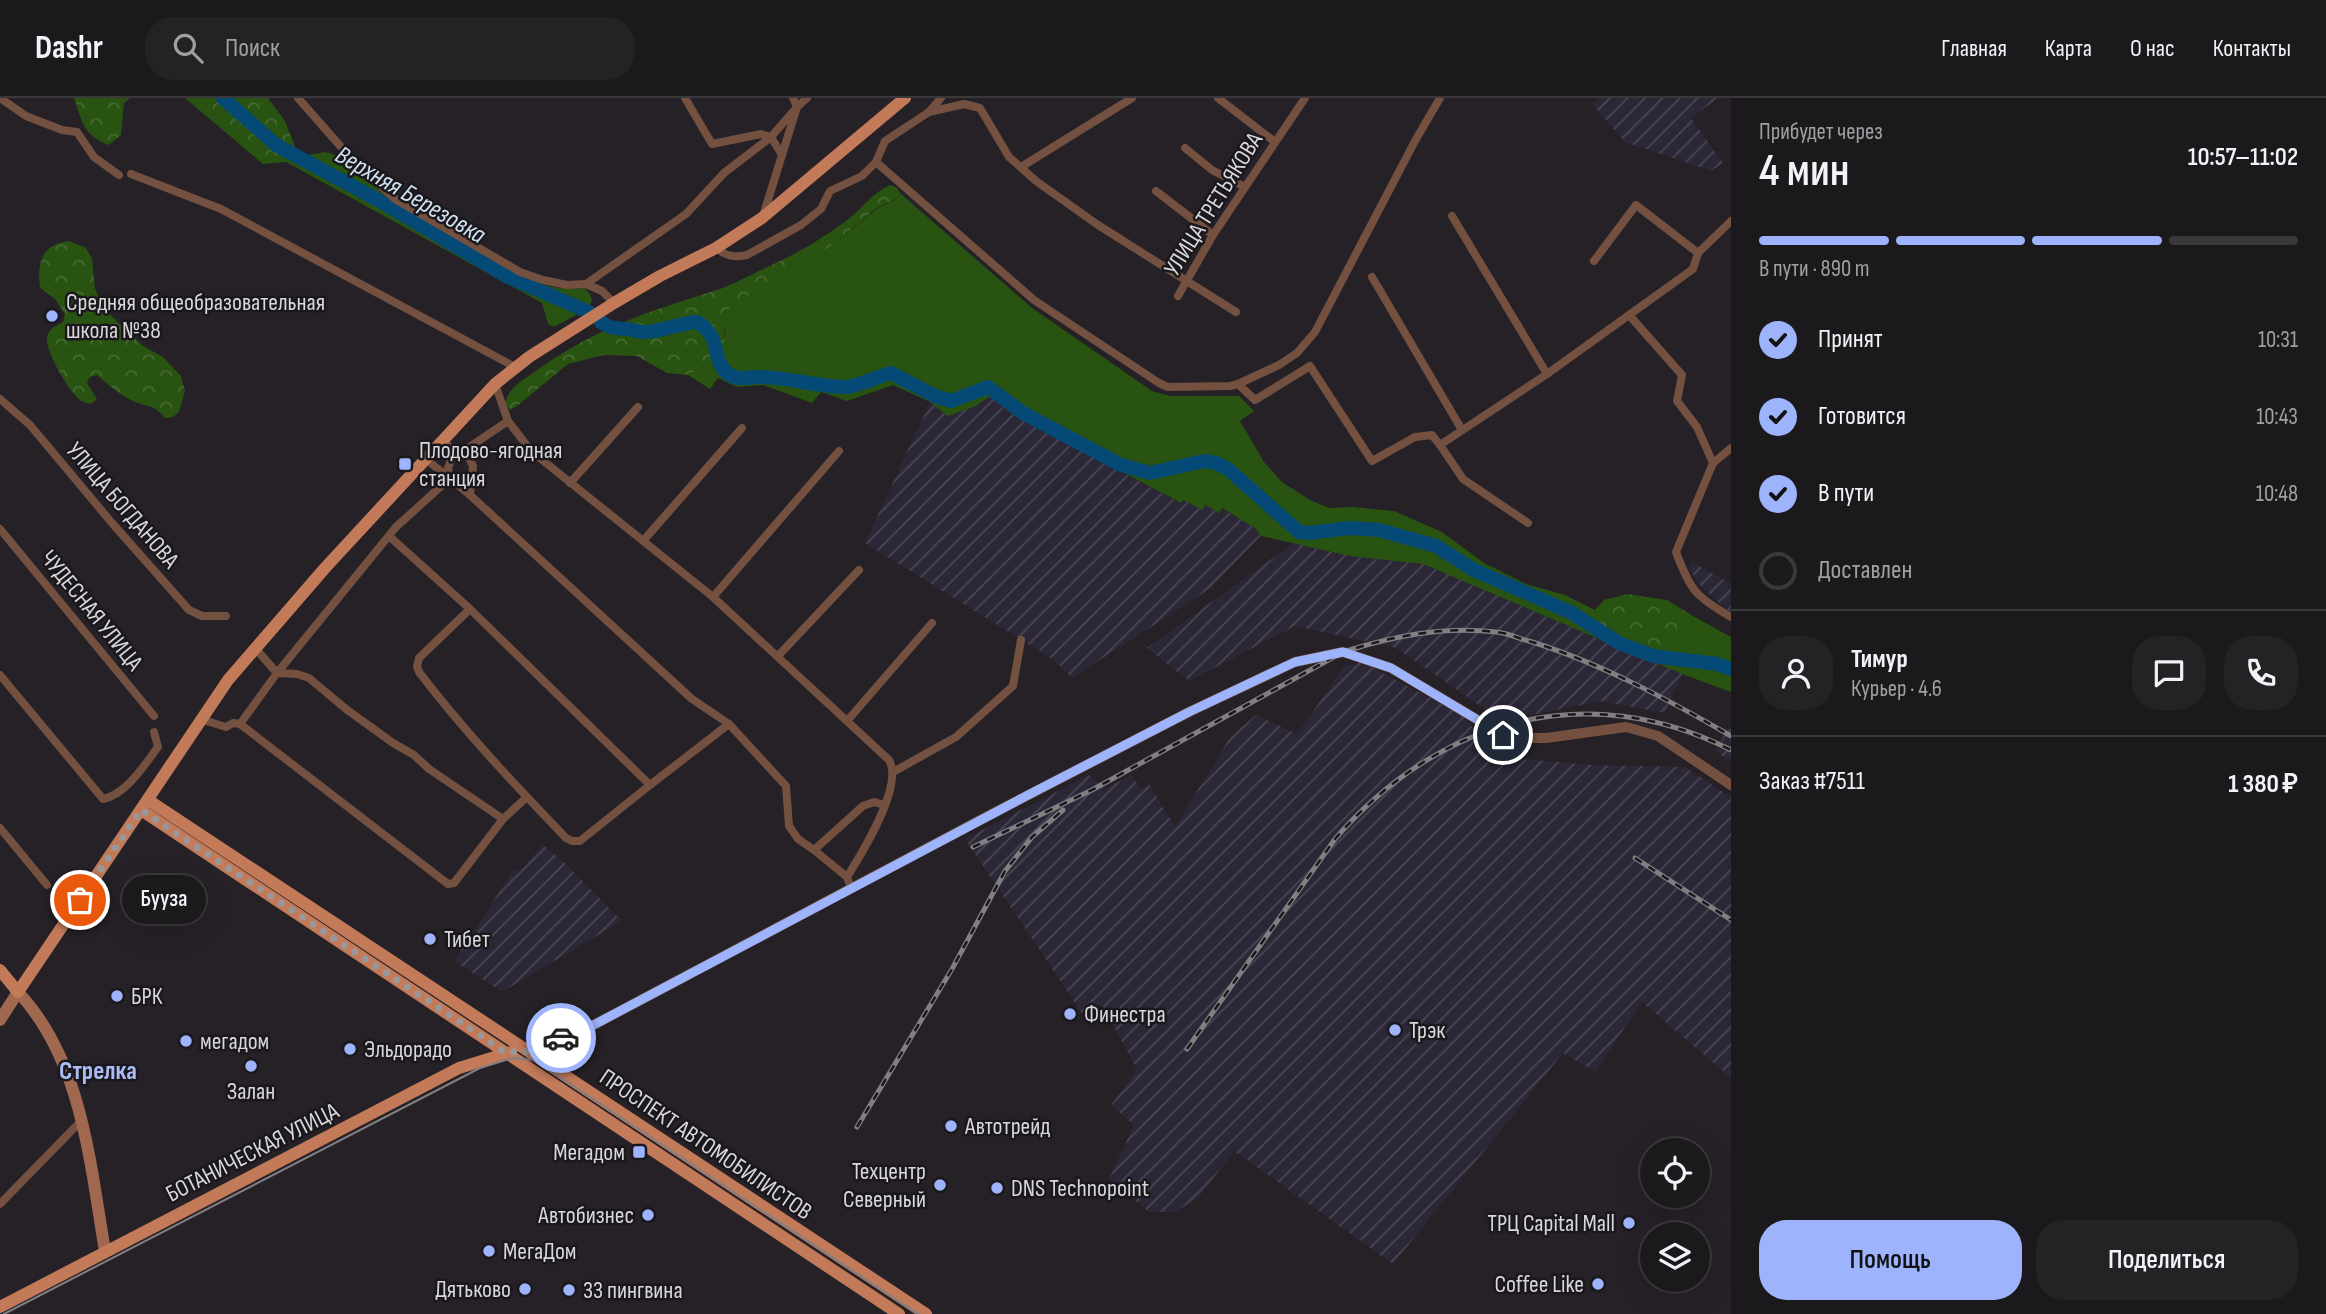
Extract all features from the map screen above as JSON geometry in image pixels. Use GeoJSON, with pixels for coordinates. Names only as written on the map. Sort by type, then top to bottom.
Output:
{"type":"FeatureCollection","features":[{"type":"Feature","properties":{"kind":"main road"},"geometry":{"type":"LineString","coordinates":[[0,1020],[228,680],[325,568],[495,384],[515,367],[614,303],[716,248],[762,218],[905,98]]}},
{"type":"Feature","properties":{"kind":"main road","name":"ПРОСПЕКТ АВТОМОБИЛИСТОВ"},"geometry":{"type":"LineString","coordinates":[[144,805],[529,1051],[926,1314]]}},
{"type":"Feature","properties":{"kind":"main road","name":"ПРОСПЕКТ АВТОМОБИЛИСТОВ"},"geometry":{"type":"LineString","coordinates":[[144,805],[505,1052],[898,1314]]}},
{"type":"Feature","properties":{"kind":"main road"},"geometry":{"type":"LineString","coordinates":[[0,970],[40,1018],[64,1070],[81,1121],[105,1251]]}},
{"type":"Feature","properties":{"kind":"main road","name":"БОТАНИЧЕСКАЯ УЛИЦА"},"geometry":{"type":"LineString","coordinates":[[0,1307],[459,1068],[505,1052],[529,1051]]}},
{"type":"Feature","properties":{"kind":"street"},"geometry":{"type":"LineString","coordinates":[[0,98],[26,116],[62,130],[77,132],[94,157],[120,175]]}},
{"type":"Feature","properties":{"kind":"street"},"geometry":{"type":"LineString","coordinates":[[298,98],[357,165],[395,199],[520,272],[567,285],[586,284],[602,291],[614,303]]}},
{"type":"Feature","properties":{"kind":"street"},"geometry":{"type":"LineString","coordinates":[[685,98],[712,144],[761,134],[771,137],[782,155]]}},
{"type":"Feature","properties":{"kind":"street"},"geometry":{"type":"LineString","coordinates":[[586,284],[686,214],[724,173],[771,137],[795,102],[807,98]]}},
{"type":"Feature","properties":{"kind":"street"},"geometry":{"type":"LineString","coordinates":[[716,248],[725,255],[747,255],[801,225],[821,209],[830,191],[855,181],[876,162],[885,141],[929,112],[941,98]]}},
{"type":"Feature","properties":{"kind":"street"},"geometry":{"type":"LineString","coordinates":[[1021,167],[1132,98]]}},
{"type":"Feature","properties":{"kind":"street"},"geometry":{"type":"LineString","coordinates":[[1217,98],[1275,142]]}},
{"type":"Feature","properties":{"kind":"street","name":"УЛИЦА ТРЕТЬЯКОВА"},"geometry":{"type":"LineString","coordinates":[[1178,296],[1213,235],[1305,98]]}},
{"type":"Feature","properties":{"kind":"street"},"geometry":{"type":"LineString","coordinates":[[876,162],[1034,300],[1159,383],[1168,387],[1230,386],[1279,365],[1297,353],[1315,332],[1440,98]]}},
{"type":"Feature","properties":{"kind":"street"},"geometry":{"type":"LineString","coordinates":[[762,218],[795,102]]}},
{"type":"Feature","properties":{"kind":"street"},"geometry":{"type":"LineString","coordinates":[[929,112],[964,104],[980,108],[1009,157],[1036,181],[1098,225],[1236,312]]}},
{"type":"Feature","properties":{"kind":"street"},"geometry":{"type":"LineString","coordinates":[[1185,148],[1212,170],[1245,187]]}},
{"type":"Feature","properties":{"kind":"street"},"geometry":{"type":"LineString","coordinates":[[131,174],[221,209],[515,367]]}},
{"type":"Feature","properties":{"kind":"street"},"geometry":{"type":"LineString","coordinates":[[1156,191],[1213,235]]}},
{"type":"Feature","properties":{"kind":"street"},"geometry":{"type":"LineString","coordinates":[[1594,261],[1636,205],[1698,253]]}},
{"type":"Feature","properties":{"kind":"street"},"geometry":{"type":"LineString","coordinates":[[1452,216],[1547,374]]}},
{"type":"Feature","properties":{"kind":"street"},"geometry":{"type":"LineString","coordinates":[[1440,445],[1547,374],[1693,269],[1698,253],[1731,221]]}},
{"type":"Feature","properties":{"kind":"street"},"geometry":{"type":"LineString","coordinates":[[1372,277],[1462,430]]}},
{"type":"Feature","properties":{"kind":"street"},"geometry":{"type":"LineString","coordinates":[[1630,316],[1682,375],[1677,401],[1697,427],[1713,463]]}},
{"type":"Feature","properties":{"kind":"street"},"geometry":{"type":"LineString","coordinates":[[1238,384],[1255,400],[1310,366],[1372,461],[1415,437],[1432,435],[1463,479],[1528,523]]}},
{"type":"Feature","properties":{"kind":"street"},"geometry":{"type":"LineString","coordinates":[[495,384],[508,421],[531,452],[713,597],[889,760],[893,772],[884,805],[849,882]]}},
{"type":"Feature","properties":{"kind":"street","name":"УЛИЦА БОГДАНОВА"},"geometry":{"type":"LineString","coordinates":[[0,399],[30,425],[190,610],[202,616],[226,615]]}},
{"type":"Feature","properties":{"kind":"street"},"geometry":{"type":"LineString","coordinates":[[570,483],[638,407]]}},
{"type":"Feature","properties":{"kind":"street"},"geometry":{"type":"LineString","coordinates":[[454,452],[465,450],[508,421]]}},
{"type":"Feature","properties":{"kind":"street"},"geometry":{"type":"LineString","coordinates":[[643,541],[742,428]]}},
{"type":"Feature","properties":{"kind":"street"},"geometry":{"type":"LineString","coordinates":[[444,442],[454,452]]}},
{"type":"Feature","properties":{"kind":"street"},"geometry":{"type":"LineString","coordinates":[[1731,448],[1713,463],[1676,552],[1685,578],[1703,601],[1731,617]]}},
{"type":"Feature","properties":{"kind":"street"},"geometry":{"type":"LineString","coordinates":[[465,450],[473,466],[470,495]]}},
{"type":"Feature","properties":{"kind":"street"},"geometry":{"type":"LineString","coordinates":[[713,597],[839,451]]}},
{"type":"Feature","properties":{"kind":"street"},"geometry":{"type":"LineString","coordinates":[[449,479],[448,468],[454,452]]}},
{"type":"Feature","properties":{"kind":"street"},"geometry":{"type":"LineString","coordinates":[[427,460],[470,495],[692,699],[729,724],[786,786],[789,826],[799,839],[849,882]]}},
{"type":"Feature","properties":{"kind":"street"},"geometry":{"type":"LineString","coordinates":[[240,724],[277,673],[389,536],[449,479]]}},
{"type":"Feature","properties":{"kind":"street","name":"ЧУДЕСНАЯ УЛИЦА"},"geometry":{"type":"LineString","coordinates":[[0,529],[154,716]]}},
{"type":"Feature","properties":{"kind":"street"},"geometry":{"type":"LineString","coordinates":[[389,536],[470,609],[650,785]]}},
{"type":"Feature","properties":{"kind":"street"},"geometry":{"type":"LineString","coordinates":[[778,656],[859,570]]}},
{"type":"Feature","properties":{"kind":"street"},"geometry":{"type":"LineString","coordinates":[[470,609],[419,658],[419,672],[456,720],[566,838],[572,841],[580,841],[729,724]]}},
{"type":"Feature","properties":{"kind":"street"},"geometry":{"type":"LineString","coordinates":[[848,721],[932,623]]}},
{"type":"Feature","properties":{"kind":"street"},"geometry":{"type":"LineString","coordinates":[[893,772],[956,737],[1013,686],[1021,640]]}},
{"type":"Feature","properties":{"kind":"street"},"geometry":{"type":"LineString","coordinates":[[255,648],[277,673],[309,678],[383,737],[414,755],[429,769],[503,819]]}},
{"type":"Feature","properties":{"kind":"street"},"geometry":{"type":"LineString","coordinates":[[529,1051],[586,1029],[849,882],[1295,662],[1343,652],[1391,668],[1503,735],[1546,738],[1626,726],[1658,736],[1731,785]]}},
{"type":"Feature","properties":{"kind":"street"},"geometry":{"type":"LineString","coordinates":[[0,675],[103,799],[109,798],[127,783],[158,747],[153,732]]}},
{"type":"Feature","properties":{"kind":"street"},"geometry":{"type":"LineString","coordinates":[[200,719],[226,727],[233,723],[240,724],[448,884],[454,883],[503,819],[527,797]]}},
{"type":"Feature","properties":{"kind":"street"},"geometry":{"type":"LineString","coordinates":[[814,850],[863,806],[874,802],[884,805]]}},
{"type":"Feature","properties":{"kind":"street"},"geometry":{"type":"LineString","coordinates":[[0,828],[47,885]]}},
{"type":"Feature","properties":{"kind":"street"},"geometry":{"type":"LineString","coordinates":[[0,1204],[81,1121]]}},
{"type":"Feature","properties":{"kind":"shaded area"},"geometry":{"type":"Polygon","coordinates":[[[1599,98],[1718,98],[1691,118],[1723,163],[1711,171],[1625,142],[1592,104],[1599,98]]]}},
{"type":"Feature","properties":{"kind":"shaded area"},"geometry":{"type":"Polygon","coordinates":[[[990,396],[1053,435],[1180,503],[1183,500],[1202,510],[1205,505],[1221,508],[1256,529],[1261,536],[1211,588],[1072,678],[1054,660],[865,543],[930,402],[948,415],[976,406],[990,396]]]}},
{"type":"Feature","properties":{"kind":"shaded area"},"geometry":{"type":"Polygon","coordinates":[[[1294,543],[1350,556],[1423,564],[1682,674],[1665,713],[1600,701],[1502,721],[1396,648],[1295,626],[1189,681],[1147,648],[1294,543]]]}},
{"type":"Feature","properties":{"kind":"shaded area"},"geometry":{"type":"Polygon","coordinates":[[[1691,562],[1731,583],[1731,612],[1698,583],[1689,568],[1691,562]]]}},
{"type":"Feature","properties":{"kind":"shaded area"},"geometry":{"type":"Polygon","coordinates":[[[1362,662],[1462,715],[1497,757],[1592,765],[1685,767],[1731,797],[1731,1078],[1642,1002],[1595,1072],[1563,1053],[1393,1264],[1234,1151],[1199,1197],[1175,1212],[1149,1212],[1109,1179],[1134,1125],[1111,1105],[1137,1069],[1102,1004],[1085,1018],[965,839],[1089,775],[1105,789],[1132,775],[1140,788],[1149,784],[1175,827],[1231,736],[1256,715],[1297,734],[1344,667],[1362,662]]]}},
{"type":"Feature","properties":{"kind":"shaded area"},"geometry":{"type":"Polygon","coordinates":[[[1731,724],[1731,763],[1715,750],[1731,724]]]}},
{"type":"Feature","properties":{"kind":"shaded area"},"geometry":{"type":"Polygon","coordinates":[[[543,845],[563,861],[622,921],[502,992],[454,961],[514,869],[519,872],[543,845]]]}},
{"type":"Feature","properties":{"kind":"green space"},"geometry":{"type":"Polygon","coordinates":[[[74,98],[130,98],[124,103],[121,135],[109,145],[94,137],[82,121],[74,98]]]}},
{"type":"Feature","properties":{"kind":"green space"},"geometry":{"type":"Polygon","coordinates":[[[185,98],[268,98],[285,121],[296,149],[286,162],[263,164],[185,98]]]}},
{"type":"Feature","properties":{"kind":"green space"},"geometry":{"type":"Polygon","coordinates":[[[296,149],[303,156],[325,152],[333,154],[392,201],[511,274],[547,286],[584,288],[592,301],[587,309],[554,327],[548,324],[542,303],[286,162],[296,149]]]}},
{"type":"Feature","properties":{"kind":"green space"},"geometry":{"type":"Polygon","coordinates":[[[891,185],[901,194],[898,197],[877,208],[815,257],[753,292],[724,314],[725,349],[715,362],[688,375],[667,373],[637,356],[604,355],[568,364],[517,406],[510,410],[505,404],[509,394],[521,381],[581,343],[647,313],[725,287],[782,260],[835,229],[878,192],[891,185]]]}},
{"type":"Feature","properties":{"kind":"green space"},"geometry":{"type":"Polygon","coordinates":[[[901,194],[1032,308],[1152,391],[1170,396],[1239,396],[1254,411],[1240,421],[1264,462],[1282,482],[1310,500],[1329,508],[1394,511],[1442,532],[1484,563],[1526,584],[1565,595],[1595,610],[1596,616],[1694,623],[1693,616],[1731,637],[1731,692],[1682,674],[1423,564],[1350,556],[1261,536],[1256,529],[1222,508],[1219,513],[1205,505],[1202,510],[1183,500],[1181,503],[1053,435],[990,396],[976,406],[948,416],[930,402],[893,385],[847,401],[821,392],[812,403],[763,385],[737,387],[718,378],[710,389],[688,375],[715,362],[724,339],[723,316],[733,304],[814,257],[901,194]]]}},
{"type":"Feature","properties":{"kind":"green space"},"geometry":{"type":"Polygon","coordinates":[[[69,241],[86,248],[92,259],[95,288],[101,306],[143,346],[163,357],[181,376],[185,391],[179,412],[173,417],[165,418],[154,408],[135,402],[114,390],[97,375],[90,377],[87,383],[97,399],[91,404],[75,396],[64,380],[50,352],[47,337],[51,329],[63,322],[65,314],[55,299],[40,288],[39,271],[47,251],[69,241]]]}},
{"type":"Feature","properties":{"kind":"green space"},"geometry":{"type":"Polygon","coordinates":[[[1627,594],[1667,600],[1693,616],[1694,623],[1687,632],[1668,645],[1639,646],[1619,639],[1603,626],[1595,610],[1604,600],[1627,594]]]}},
{"type":"Feature","properties":{"kind":"waterway","name":"Верхняя Березовка"},"geometry":{"type":"LineString","coordinates":[[223,98],[276,145],[378,200],[506,276],[589,312]]}},
{"type":"Feature","properties":{"kind":"waterway"},"geometry":{"type":"LineString","coordinates":[[601,322],[613,328],[642,332],[697,322],[710,334],[725,371],[737,378],[771,377],[846,387],[891,373],[935,396],[951,401],[988,387],[1023,413],[1121,465],[1150,473],[1204,461],[1216,463],[1228,469],[1299,532],[1349,528],[1379,530],[1436,546],[1474,570],[1572,613],[1619,643],[1653,656],[1717,664],[1731,669]]}},
{"type":"Feature","properties":{"kind":"tram line"},"geometry":{"type":"LineString","coordinates":[[4,1314],[480,1068],[512,1058],[534,1060],[918,1314]]}},
{"type":"Feature","properties":{"kind":"railway"},"geometry":{"type":"LineString","coordinates":[[973,847],[1092,790],[1343,652],[1381,641],[1437,631],[1476,630],[1500,633],[1558,651],[1634,683],[1731,736]]}},
{"type":"Feature","properties":{"kind":"railway"},"geometry":{"type":"LineString","coordinates":[[1187,1049],[1335,839],[1376,798],[1420,764],[1468,739],[1518,722],[1569,714],[1623,716],[1677,728],[1731,750]]}},
{"type":"Feature","properties":{"kind":"railway"},"geometry":{"type":"LineString","coordinates":[[857,1127],[952,969],[1005,871],[1032,837],[1063,810]]}},
{"type":"Feature","properties":{"kind":"railway"},"geometry":{"type":"LineString","coordinates":[[1635,858],[1731,920]]}},
{"type":"Feature","properties":{"kind":"way so far"},"geometry":{"type":"LineString","coordinates":[[80,900],[141,810],[505,1052],[529,1051],[561,1038]]}},
{"type":"Feature","properties":{"kind":"place","name":"Средняя общеобразовательная школа №38"},"geometry":{"type":"Point","coordinates":[52,316]}},
{"type":"Feature","properties":{"kind":"place","name":"Плодово-ягодная станция"},"geometry":{"type":"Point","coordinates":[405,464]}},
{"type":"Feature","properties":{"kind":"place","name":"Бууза"},"geometry":{"type":"Point","coordinates":[80,900]}},
{"type":"Feature","properties":{"kind":"place","name":"Тибет"},"geometry":{"type":"Point","coordinates":[430,939]}},
{"type":"Feature","properties":{"kind":"place","name":"БРК"},"geometry":{"type":"Point","coordinates":[117,996]}},
{"type":"Feature","properties":{"kind":"place","name":"Финестра"},"geometry":{"type":"Point","coordinates":[1070,1014]}},
{"type":"Feature","properties":{"kind":"place","name":"Трэк"},"geometry":{"type":"Point","coordinates":[1395,1030]}},
{"type":"Feature","properties":{"kind":"place","name":"мегадом"},"geometry":{"type":"Point","coordinates":[186,1041]}},
{"type":"Feature","properties":{"kind":"place","name":"Эльдорадо"},"geometry":{"type":"Point","coordinates":[350,1049]}},
{"type":"Feature","properties":{"kind":"place","name":"Залан"},"geometry":{"type":"Point","coordinates":[251,1066]}},
{"type":"Feature","properties":{"kind":"place","name":"Автотрейд"},"geometry":{"type":"Point","coordinates":[951,1126]}},
{"type":"Feature","properties":{"kind":"place","name":"Мегадом"},"geometry":{"type":"Point","coordinates":[639,1152]}},
{"type":"Feature","properties":{"kind":"place","name":"Техцентр Северный"},"geometry":{"type":"Point","coordinates":[940,1185]}},
{"type":"Feature","properties":{"kind":"place","name":"DNS Technopoint"},"geometry":{"type":"Point","coordinates":[997,1188]}},
{"type":"Feature","properties":{"kind":"place","name":"Автобизнес"},"geometry":{"type":"Point","coordinates":[648,1215]}},
{"type":"Feature","properties":{"kind":"place","name":"ТРЦ Capital Mall"},"geometry":{"type":"Point","coordinates":[1629,1223]}},
{"type":"Feature","properties":{"kind":"place","name":"МегаДом"},"geometry":{"type":"Point","coordinates":[489,1251]}},
{"type":"Feature","properties":{"kind":"place","name":"Coffee Like"},"geometry":{"type":"Point","coordinates":[1598,1284]}},
{"type":"Feature","properties":{"kind":"place","name":"Дятьково"},"geometry":{"type":"Point","coordinates":[525,1289]}},
{"type":"Feature","properties":{"kind":"place","name":"33 пингвина"},"geometry":{"type":"Point","coordinates":[569,1290]}},
{"type":"Feature","properties":{"kind":"district","name":"Стрелка"},"geometry":{"type":"Point","coordinates":[98,1070]}},
{"type":"Feature","properties":{"kind":"route"},"geometry":{"type":"LineString","coordinates":[[561,1038],[586,1029],[1189,712],[1295,662],[1343,652],[1391,668],[1503,735]]}}]}
